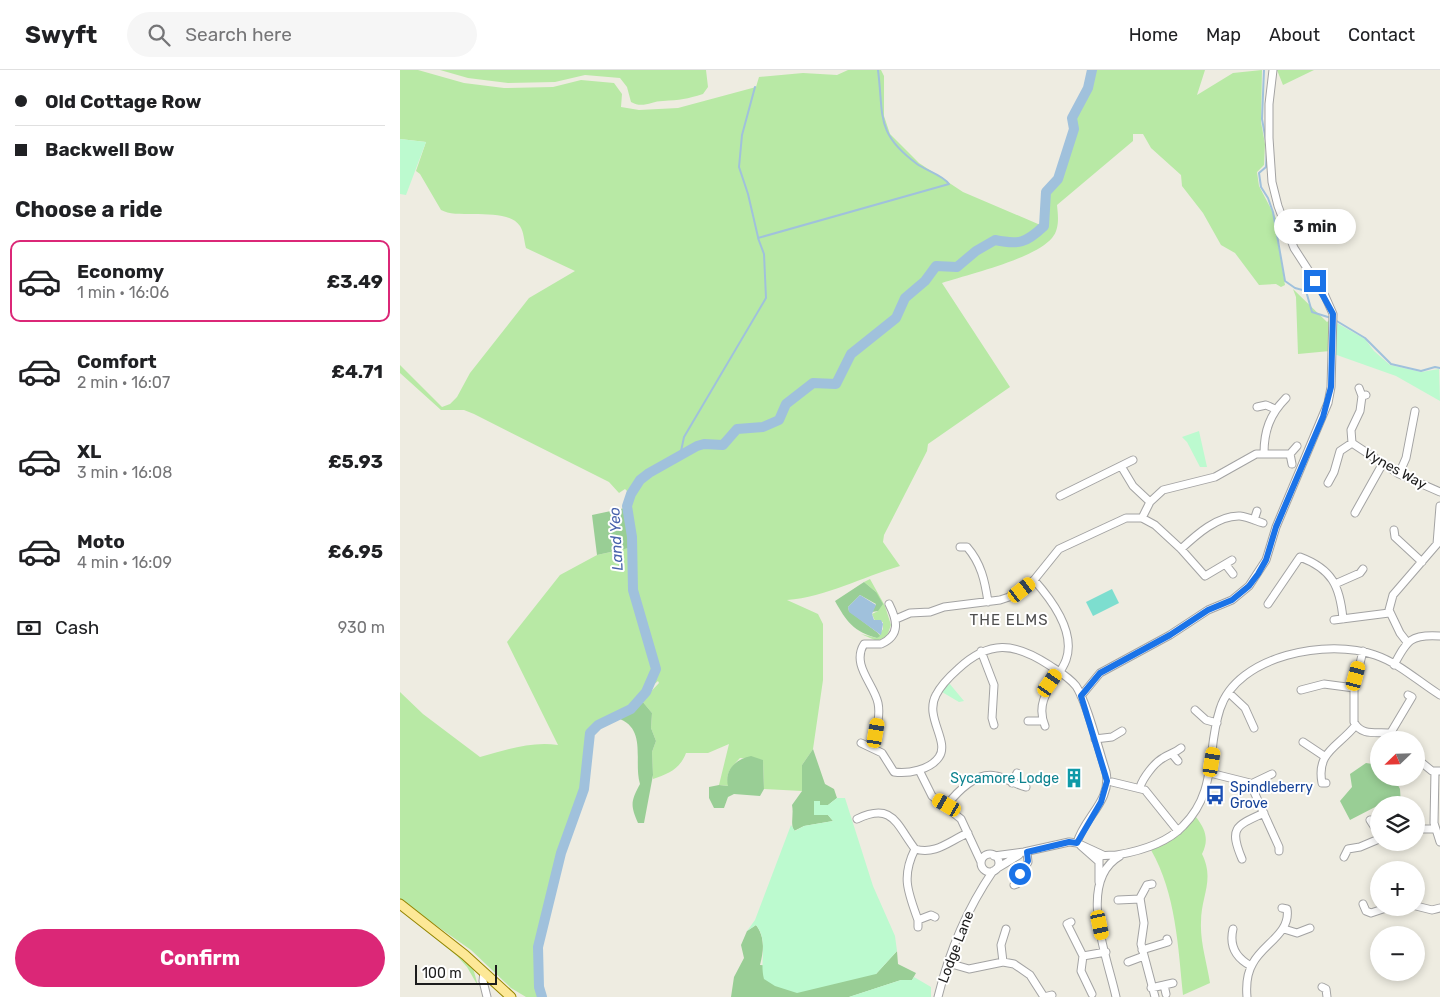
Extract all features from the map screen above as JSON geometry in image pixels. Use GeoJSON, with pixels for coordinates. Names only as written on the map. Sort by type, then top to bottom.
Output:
{"type":"FeatureCollection","features":[{"type":"Feature","properties":{"kind":"main road"},"geometry":{"type":"LineString","coordinates":[[400,904],[484,972],[511,997]]}},
{"type":"Feature","properties":{"kind":"street"},"geometry":{"type":"LineString","coordinates":[[1081,696],[1100,673],[1170,635],[1208,610],[1232,600],[1249,586],[1266,560],[1276,527],[1328,403],[1331,387],[1333,318],[1325,296],[1294,248],[1272,182],[1269,104],[1273,70]]}},
{"type":"Feature","properties":{"kind":"street"},"geometry":{"type":"LineString","coordinates":[[1328,483],[1334,472],[1340,451],[1352,443],[1350,432],[1364,396],[1359,388]]}},
{"type":"Feature","properties":{"kind":"street"},"geometry":{"type":"LineString","coordinates":[[1264,453],[1265,433],[1275,409],[1286,398]]}},
{"type":"Feature","properties":{"kind":"street"},"geometry":{"type":"LineString","coordinates":[[1256,408],[1266,405],[1275,409]]}},
{"type":"Feature","properties":{"kind":"street"},"geometry":{"type":"LineString","coordinates":[[1399,474],[1406,458],[1412,415]]}},
{"type":"Feature","properties":{"kind":"street","name":"Vynes Way"},"geometry":{"type":"LineString","coordinates":[[1352,443],[1399,474],[1440,492]]}},
{"type":"Feature","properties":{"kind":"street"},"geometry":{"type":"LineString","coordinates":[[1290,454],[1297,446]]}},
{"type":"Feature","properties":{"kind":"street"},"geometry":{"type":"LineString","coordinates":[[1142,518],[1150,502],[1166,489],[1210,478],[1228,470],[1247,457],[1264,453],[1290,454]]}},
{"type":"Feature","properties":{"kind":"street"},"geometry":{"type":"LineString","coordinates":[[1290,454],[1292,464]]}},
{"type":"Feature","properties":{"kind":"street"},"geometry":{"type":"LineString","coordinates":[[1060,496],[1133,460]]}},
{"type":"Feature","properties":{"kind":"street"},"geometry":{"type":"LineString","coordinates":[[1355,513],[1383,463]]}},
{"type":"Feature","properties":{"kind":"street"},"geometry":{"type":"LineString","coordinates":[[1121,466],[1134,486],[1150,502]]}},
{"type":"Feature","properties":{"kind":"street"},"geometry":{"type":"LineString","coordinates":[[1407,642],[1389,613],[1393,595],[1438,541],[1440,506]]}},
{"type":"Feature","properties":{"kind":"street"},"geometry":{"type":"LineString","coordinates":[[1254,520],[1257,511]]}},
{"type":"Feature","properties":{"kind":"street"},"geometry":{"type":"LineString","coordinates":[[1181,549],[1200,531],[1223,520],[1239,516],[1264,523]]}},
{"type":"Feature","properties":{"kind":"street"},"geometry":{"type":"LineString","coordinates":[[896,619],[910,613],[928,612],[946,607],[988,602],[1009,597],[1034,580],[1060,548],[1120,520],[1142,518],[1155,525],[1181,549],[1205,576],[1229,563],[1233,574]]}},
{"type":"Feature","properties":{"kind":"street"},"geometry":{"type":"LineString","coordinates":[[1393,534],[1422,562]]}},
{"type":"Feature","properties":{"kind":"street"},"geometry":{"type":"LineString","coordinates":[[974,539],[964,547],[984,576],[988,602]]}},
{"type":"Feature","properties":{"kind":"street"},"geometry":{"type":"LineString","coordinates":[[1268,604],[1296,556],[1326,572],[1336,584],[1342,604],[1343,618]]}},
{"type":"Feature","properties":{"kind":"street"},"geometry":{"type":"LineString","coordinates":[[1336,584],[1362,573]]}},
{"type":"Feature","properties":{"kind":"street"},"geometry":{"type":"LineString","coordinates":[[1028,721],[1044,724],[1046,693],[1067,656],[1066,635],[1051,601],[1034,580]]}},
{"type":"Feature","properties":{"kind":"street"},"geometry":{"type":"LineString","coordinates":[[872,747],[879,706],[861,664],[860,653],[865,644],[880,645],[889,639],[896,629],[896,619],[889,604]]}},
{"type":"Feature","properties":{"kind":"street"},"geometry":{"type":"LineString","coordinates":[[1334,620],[1389,613]]}},
{"type":"Feature","properties":{"kind":"street"},"geometry":{"type":"LineString","coordinates":[[1394,664],[1407,642],[1422,635],[1440,636]]}},
{"type":"Feature","properties":{"kind":"street"},"geometry":{"type":"LineString","coordinates":[[861,743],[884,754],[894,772],[919,770],[936,760],[941,751],[940,739],[932,716],[935,697],[948,679],[981,651],[993,648],[1017,649],[1038,658],[1074,684],[1081,696],[1106,772],[1107,788],[1078,843],[1101,859],[1109,859],[1099,882]]}},
{"type":"Feature","properties":{"kind":"street"},"geometry":{"type":"LineString","coordinates":[[1101,859],[1157,843],[1178,831],[1193,815],[1202,800],[1210,773],[1217,723],[1222,704],[1229,693],[1253,671],[1293,654],[1308,650],[1336,648],[1363,652],[1394,664],[1440,695]]}},
{"type":"Feature","properties":{"kind":"street"},"geometry":{"type":"LineString","coordinates":[[981,651],[994,685],[989,714],[994,724]]}},
{"type":"Feature","properties":{"kind":"street"},"geometry":{"type":"LineString","coordinates":[[1355,726],[1353,708],[1354,688],[1363,652]]}},
{"type":"Feature","properties":{"kind":"street"},"geometry":{"type":"LineString","coordinates":[[1301,689],[1327,684],[1354,688]]}},
{"type":"Feature","properties":{"kind":"street"},"geometry":{"type":"LineString","coordinates":[[1229,693],[1245,708],[1254,724]]}},
{"type":"Feature","properties":{"kind":"street"},"geometry":{"type":"LineString","coordinates":[[1396,731],[1412,697],[1408,695]]}},
{"type":"Feature","properties":{"kind":"street"},"geometry":{"type":"LineString","coordinates":[[1199,711],[1207,720],[1217,723]]}},
{"type":"Feature","properties":{"kind":"street"},"geometry":{"type":"LineString","coordinates":[[1355,726],[1370,733]]}},
{"type":"Feature","properties":{"kind":"street"},"geometry":{"type":"LineString","coordinates":[[1326,783],[1322,783],[1320,775],[1320,764],[1324,756],[1355,726]]}},
{"type":"Feature","properties":{"kind":"street"},"geometry":{"type":"LineString","coordinates":[[1095,739],[1119,732]]}},
{"type":"Feature","properties":{"kind":"street"},"geometry":{"type":"LineString","coordinates":[[1303,742],[1324,756]]}},
{"type":"Feature","properties":{"kind":"street"},"geometry":{"type":"LineString","coordinates":[[1140,788],[1162,758],[1172,755],[1181,748]]}},
{"type":"Feature","properties":{"kind":"street"},"geometry":{"type":"LineString","coordinates":[[1172,755],[1178,761]]}},
{"type":"Feature","properties":{"kind":"street"},"geometry":{"type":"LineString","coordinates":[[1425,763],[1438,771],[1434,829],[1440,842]]}},
{"type":"Feature","properties":{"kind":"street"},"geometry":{"type":"LineString","coordinates":[[919,770],[930,793],[959,816],[982,865],[988,872],[995,870],[998,862],[992,855],[971,840]]}},
{"type":"Feature","properties":{"kind":"street"},"geometry":{"type":"LineString","coordinates":[[1012,783],[1017,773]]}},
{"type":"Feature","properties":{"kind":"street"},"geometry":{"type":"LineString","coordinates":[[1210,773],[1251,784],[1269,777]]}},
{"type":"Feature","properties":{"kind":"street"},"geometry":{"type":"LineString","coordinates":[[947,805],[960,789],[985,776],[996,776],[1026,788]]}},
{"type":"Feature","properties":{"kind":"street"},"geometry":{"type":"LineString","coordinates":[[1112,782],[1140,788],[1154,800],[1178,831]]}},
{"type":"Feature","properties":{"kind":"street"},"geometry":{"type":"LineString","coordinates":[[1251,784],[1281,848]]}},
{"type":"Feature","properties":{"kind":"street"},"geometry":{"type":"LineString","coordinates":[[866,825],[860,818],[877,812],[891,816],[915,849],[927,852],[935,850],[968,832]]}},
{"type":"Feature","properties":{"kind":"street"},"geometry":{"type":"LineString","coordinates":[[1240,858],[1234,838],[1237,828],[1244,822],[1264,813]]}},
{"type":"Feature","properties":{"kind":"street"},"geometry":{"type":"LineString","coordinates":[[1425,829],[1434,829]]}},
{"type":"Feature","properties":{"kind":"street","name":"Lodge Lane"},"geometry":{"type":"LineString","coordinates":[[992,855],[1025,852],[1069,842],[1078,843]]}},
{"type":"Feature","properties":{"kind":"street"},"geometry":{"type":"LineString","coordinates":[[1344,858],[1346,847],[1360,847],[1370,843]]}},
{"type":"Feature","properties":{"kind":"street"},"geometry":{"type":"LineString","coordinates":[[915,849],[908,864],[906,879],[918,924],[931,915],[935,917]]}},
{"type":"Feature","properties":{"kind":"street"},"geometry":{"type":"LineString","coordinates":[[1014,885],[1017,884],[1028,862],[1025,852]]}},
{"type":"Feature","properties":{"kind":"street","name":"Lodge Lane"},"geometry":{"type":"LineString","coordinates":[[938,997],[948,962],[976,898],[995,870],[1025,852]]}},
{"type":"Feature","properties":{"kind":"street"},"geometry":{"type":"LineString","coordinates":[[1108,864],[1127,853]]}},
{"type":"Feature","properties":{"kind":"street"},"geometry":{"type":"LineString","coordinates":[[982,865],[983,858],[992,855]]}},
{"type":"Feature","properties":{"kind":"street"},"geometry":{"type":"LineString","coordinates":[[1101,859],[1096,898],[1097,910],[1116,997]]}},
{"type":"Feature","properties":{"kind":"street","name":"Lodge Lane"},"geometry":{"type":"LineString","coordinates":[[976,898],[982,865]]}},
{"type":"Feature","properties":{"kind":"street"},"geometry":{"type":"LineString","coordinates":[[1148,882],[1140,899],[1144,923],[1141,940],[1151,988],[1155,997]]}},
{"type":"Feature","properties":{"kind":"street"},"geometry":{"type":"LineString","coordinates":[[1122,902],[1140,899]]}},
{"type":"Feature","properties":{"kind":"street"},"geometry":{"type":"LineString","coordinates":[[1363,904],[1366,915],[1370,914]]}},
{"type":"Feature","properties":{"kind":"street"},"geometry":{"type":"LineString","coordinates":[[1247,997],[1251,966],[1262,950],[1284,929],[1288,919],[1287,908]]}},
{"type":"Feature","properties":{"kind":"street"},"geometry":{"type":"LineString","coordinates":[[1425,908],[1432,910],[1440,908]]}},
{"type":"Feature","properties":{"kind":"street"},"geometry":{"type":"LineString","coordinates":[[1071,922],[1067,924],[1083,956],[1081,969],[1088,991]]}},
{"type":"Feature","properties":{"kind":"street"},"geometry":{"type":"LineString","coordinates":[[1284,929],[1297,933],[1312,927]]}},
{"type":"Feature","properties":{"kind":"street"},"geometry":{"type":"LineString","coordinates":[[1233,928],[1232,942],[1235,952],[1240,959],[1251,966]]}},
{"type":"Feature","properties":{"kind":"street"},"geometry":{"type":"LineString","coordinates":[[1003,962],[1001,948],[1006,929]]}},
{"type":"Feature","properties":{"kind":"street"},"geometry":{"type":"LineString","coordinates":[[1131,959],[1168,942],[1167,939]]}},
{"type":"Feature","properties":{"kind":"street"},"geometry":{"type":"LineString","coordinates":[[1083,956],[1106,952]]}},
{"type":"Feature","properties":{"kind":"street"},"geometry":{"type":"LineString","coordinates":[[948,962],[969,969],[1003,962],[1014,964],[1026,971],[1046,996]]}},
{"type":"Feature","properties":{"kind":"street"},"geometry":{"type":"LineString","coordinates":[[484,972],[483,981],[487,997]]}},
{"type":"Feature","properties":{"kind":"street"},"geometry":{"type":"LineString","coordinates":[[1151,988],[1173,983]]}},
{"type":"Feature","properties":{"kind":"street"},"geometry":{"type":"LineString","coordinates":[[1164,985],[1166,994]]}},
{"type":"Feature","properties":{"kind":"green space"},"geometry":{"type":"Polygon","coordinates":[[[400,70],[418,70],[464,83],[504,88],[553,87],[581,80],[614,83],[622,94],[621,107],[639,110],[678,108],[756,87],[759,77],[803,73],[837,75],[848,70],[881,70],[884,76],[884,116],[890,134],[919,163],[963,192],[1045,227],[1048,192],[1062,176],[1076,132],[1075,117],[1090,90],[1093,70],[1205,70],[1197,95],[1233,73],[1262,70],[1261,122],[1265,144],[1264,165],[1257,172],[1259,186],[1279,224],[1276,230],[1285,285],[1281,287],[1276,284],[1259,285],[1235,253],[1221,245],[1203,213],[1182,186],[1181,175],[1151,148],[1143,134],[1133,134],[1133,141],[1057,205],[1058,222],[1055,234],[1043,246],[1001,265],[942,283],[1010,387],[928,444],[927,451],[884,535],[883,542],[900,566],[830,591],[787,600],[818,614],[823,624],[823,680],[813,749],[802,765],[802,791],[764,789],[763,760],[740,758],[728,774],[729,786],[719,785],[729,744],[708,753],[686,753],[677,767],[653,779],[652,752],[656,741],[651,728],[652,713],[642,701],[659,683],[658,681],[617,716],[595,726],[589,736],[584,763],[585,781],[561,850],[551,885],[550,903],[539,940],[538,967],[541,997],[526,997],[511,988],[471,950],[400,900],[400,692],[423,714],[480,757],[528,745],[558,745],[507,642],[560,575],[597,555],[629,548],[625,504],[629,493],[625,489],[619,493],[609,482],[474,414],[464,410],[441,410],[400,373],[400,365],[442,407],[450,404],[457,397],[470,373],[529,298],[575,271],[526,248],[521,228],[513,220],[504,216],[459,214],[441,210],[420,174],[416,171],[426,142],[400,139],[400,70]]]}},
{"type":"Feature","properties":{"kind":"green space"},"geometry":{"type":"Polygon","coordinates":[[[440,70],[706,70],[708,87],[703,94],[692,97],[639,105],[631,102],[627,87],[620,78],[585,75],[555,82],[508,83],[468,78],[440,70]]]}},
{"type":"Feature","properties":{"kind":"green space"},"geometry":{"type":"Polygon","coordinates":[[[1277,70],[1314,70],[1283,85],[1277,70]]]}},
{"type":"Feature","properties":{"kind":"green space"},"geometry":{"type":"Polygon","coordinates":[[[400,139],[426,142],[406,195],[400,194],[400,139]]]}},
{"type":"Feature","properties":{"kind":"green space"},"geometry":{"type":"Polygon","coordinates":[[[1293,289],[1327,322],[1331,319],[1330,351],[1298,354],[1296,297],[1293,289]]]}},
{"type":"Feature","properties":{"kind":"green space"},"geometry":{"type":"Polygon","coordinates":[[[1335,322],[1365,339],[1374,351],[1390,365],[1421,372],[1439,369],[1440,401],[1396,376],[1334,354],[1335,322]]]}},
{"type":"Feature","properties":{"kind":"green space"},"geometry":{"type":"Polygon","coordinates":[[[1199,431],[1207,467],[1200,467],[1187,442],[1182,437],[1199,431]]]}},
{"type":"Feature","properties":{"kind":"green space"},"geometry":{"type":"Polygon","coordinates":[[[625,508],[629,548],[597,555],[592,515],[625,508]]]}},
{"type":"Feature","properties":{"kind":"green space"},"geometry":{"type":"Polygon","coordinates":[[[870,579],[885,606],[891,625],[887,636],[877,641],[861,634],[877,638],[883,629],[883,622],[875,621],[872,614],[878,611],[876,592],[864,582],[870,579]]]}},
{"type":"Feature","properties":{"kind":"green space"},"geometry":{"type":"Polygon","coordinates":[[[864,582],[876,592],[883,604],[878,611],[872,612],[876,604],[860,595],[848,607],[849,611],[878,633],[880,636],[877,638],[869,636],[852,625],[835,601],[864,582]]]}},
{"type":"Feature","properties":{"kind":"green space"},"geometry":{"type":"Polygon","coordinates":[[[949,683],[964,701],[959,702],[942,692],[949,683]]]}},
{"type":"Feature","properties":{"kind":"green space"},"geometry":{"type":"Polygon","coordinates":[[[642,701],[652,713],[651,728],[656,741],[652,752],[653,775],[644,823],[638,823],[633,803],[640,784],[638,775],[638,746],[633,729],[627,723],[617,718],[632,711],[642,701]]]}},
{"type":"Feature","properties":{"kind":"green space"},"geometry":{"type":"Polygon","coordinates":[[[813,749],[825,784],[834,789],[837,798],[828,805],[820,805],[815,815],[828,815],[833,821],[804,826],[794,831],[792,825],[792,805],[802,791],[802,765],[813,749]]]}},
{"type":"Feature","properties":{"kind":"green space"},"geometry":{"type":"Polygon","coordinates":[[[751,756],[763,760],[764,789],[760,796],[734,794],[728,797],[724,808],[714,808],[709,798],[709,787],[728,786],[728,775],[732,766],[751,756]]]}},
{"type":"Feature","properties":{"kind":"green space"},"geometry":{"type":"Polygon","coordinates":[[[1366,763],[1370,764],[1370,786],[1398,786],[1400,796],[1370,796],[1370,810],[1350,820],[1340,801],[1352,787],[1350,774],[1366,763]]]}},
{"type":"Feature","properties":{"kind":"green space"},"geometry":{"type":"Polygon","coordinates":[[[837,798],[845,798],[873,886],[895,936],[897,951],[876,974],[797,993],[775,986],[764,979],[762,965],[763,944],[760,931],[756,925],[747,931],[755,920],[791,825],[795,831],[804,826],[833,821],[828,815],[814,815],[814,801],[820,801],[820,805],[828,805],[837,798]]]}},
{"type":"Feature","properties":{"kind":"green space"},"geometry":{"type":"Polygon","coordinates":[[[1196,817],[1202,826],[1206,840],[1202,854],[1206,863],[1207,880],[1201,930],[1210,983],[1183,995],[1171,902],[1166,884],[1151,850],[1172,840],[1196,817]]]}},
{"type":"Feature","properties":{"kind":"green space"},"geometry":{"type":"Polygon","coordinates":[[[400,907],[473,968],[478,986],[467,967],[457,956],[400,910],[400,907]]]}},
{"type":"Feature","properties":{"kind":"green space"},"geometry":{"type":"Polygon","coordinates":[[[756,925],[761,934],[763,944],[760,965],[876,974],[897,951],[898,964],[916,973],[912,980],[901,980],[849,997],[731,997],[734,977],[744,958],[741,945],[747,931],[756,925]]]}},
{"type":"Feature","properties":{"kind":"green space"},"geometry":{"type":"Polygon","coordinates":[[[914,977],[931,987],[931,997],[849,997],[901,980],[912,980],[914,977]]]}},
{"type":"Feature","properties":{"kind":"shaded area"},"geometry":{"type":"Polygon","coordinates":[[[1112,589],[1119,603],[1093,616],[1086,602],[1112,589]]]}},
{"type":"Feature","properties":{"kind":"shaded area"},"geometry":{"type":"Polygon","coordinates":[[[860,595],[876,605],[872,614],[874,620],[881,620],[883,624],[881,635],[849,612],[848,607],[860,595]]]}},
{"type":"Feature","properties":{"kind":"waterway"},"geometry":{"type":"LineString","coordinates":[[680,456],[684,437],[766,298],[764,254],[758,238],[949,184],[917,164],[894,143],[884,123],[878,70]]}},
{"type":"Feature","properties":{"kind":"waterway","name":"Land Yeo"},"geometry":{"type":"LineString","coordinates":[[542,997],[539,987],[538,947],[561,853],[584,789],[590,733],[598,725],[631,709],[646,692],[656,669],[633,590],[632,537],[627,506],[631,494],[640,480],[649,473],[697,446],[704,444],[723,445],[737,429],[763,427],[779,420],[786,404],[813,383],[836,384],[851,354],[896,318],[905,298],[925,281],[936,266],[957,267],[976,251],[995,240],[1022,241],[1032,236],[1044,226],[1046,192],[1058,179],[1074,129],[1072,118],[1088,88],[1092,70]]}},
{"type":"Feature","properties":{"kind":"waterway"},"geometry":{"type":"LineString","coordinates":[[1264,70],[1262,119],[1266,141]]}},
{"type":"Feature","properties":{"kind":"waterway"},"geometry":{"type":"LineString","coordinates":[[755,87],[742,135],[739,167],[748,194],[758,237]]}},
{"type":"Feature","properties":{"kind":"waterway"},"geometry":{"type":"LineString","coordinates":[[1267,148],[1266,167],[1259,173],[1261,187],[1268,198],[1273,212],[1285,281],[1295,288],[1306,291],[1312,312],[1331,318]]}},
{"type":"Feature","properties":{"kind":"waterway"},"geometry":{"type":"LineString","coordinates":[[1335,320],[1365,338],[1391,364],[1421,371],[1435,367],[1440,368]]}},
{"type":"Feature","properties":{"kind":"place","name":"Sycamore Lodge"},"geometry":{"type":"Point","coordinates":[1074,778]}},
{"type":"Feature","properties":{"kind":"place","name":"Spindleberry Grove"},"geometry":{"type":"Point","coordinates":[1215,795]}},
{"type":"Feature","properties":{"kind":"district","name":"THE ELMS"},"geometry":{"type":"Point","coordinates":[1009,620]}},
{"type":"Feature","properties":{"kind":"route"},"geometry":{"type":"LineString","coordinates":[[1020,874],[1028,861],[1027,852],[1069,842],[1077,843],[1080,834],[1092,818],[1107,788],[1106,772],[1081,696],[1090,683],[1111,666],[1170,635],[1208,610],[1238,596],[1249,586],[1266,560],[1276,527],[1292,487],[1316,436],[1328,403],[1331,387],[1333,314],[1325,296],[1315,281]]}}]}
